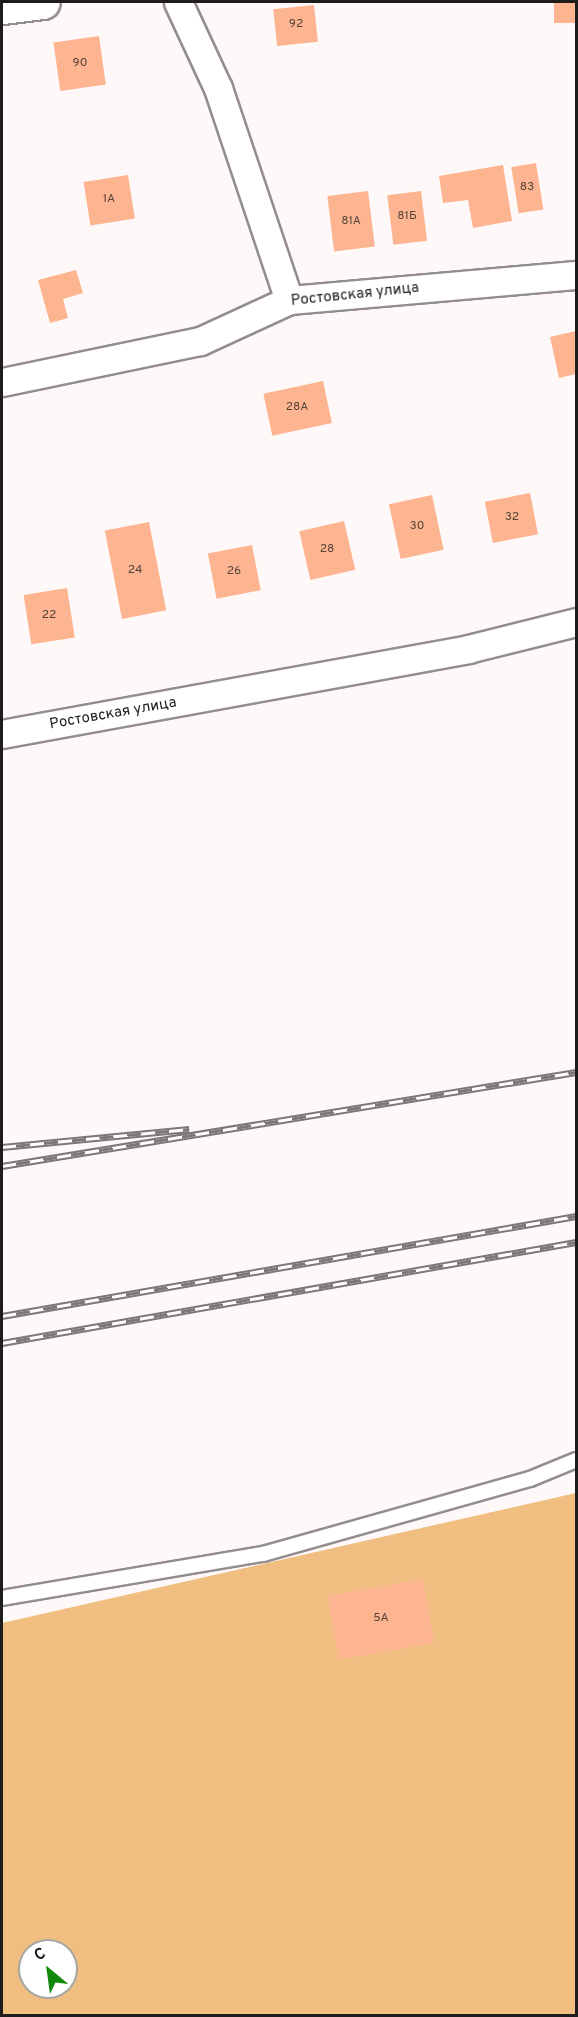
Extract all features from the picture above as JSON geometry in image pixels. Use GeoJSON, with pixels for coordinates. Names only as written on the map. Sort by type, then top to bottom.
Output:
{"type":"FeatureCollection","features":[{"type":"Feature","properties":{"kind":"main road"},"geometry":{"type":"LineString","coordinates":[[2,7],[43,2]]}},
{"type":"Feature","properties":{"kind":"street"},"geometry":{"type":"LineString","coordinates":[[178,2],[218,88],[289,300]]}},
{"type":"Feature","properties":{"kind":"street","name":"Ростовская улица"},"geometry":{"type":"LineString","coordinates":[[2,382],[200,341],[289,300],[576,275]]}},
{"type":"Feature","properties":{"kind":"street","name":"Ростовская улица"},"geometry":{"type":"LineString","coordinates":[[2,734],[468,649],[576,622]]}},
{"type":"Feature","properties":{"kind":"lane"},"geometry":{"type":"LineString","coordinates":[[2,1598],[263,1554],[530,1479],[576,1460]]}},
{"type":"Feature","properties":{"kind":"shaded area"},"geometry":{"type":"Polygon","coordinates":[[[576,1493],[576,2015],[2,2015],[2,1623],[576,1493]]]}},
{"type":"Feature","properties":{"kind":"building"},"geometry":{"type":"Polygon","coordinates":[[[554,2],[576,2],[576,23],[554,23],[554,2]]]}},
{"type":"Feature","properties":{"kind":"building"},"geometry":{"type":"Polygon","coordinates":[[[314,5],[318,42],[277,46],[273,9],[314,5]]]}},
{"type":"Feature","properties":{"kind":"building"},"geometry":{"type":"Polygon","coordinates":[[[99,36],[106,85],[60,91],[53,42],[99,36]]]}},
{"type":"Feature","properties":{"kind":"building"},"geometry":{"type":"Polygon","coordinates":[[[536,163],[543,209],[519,213],[511,167],[536,163]]]}},
{"type":"Feature","properties":{"kind":"building"},"geometry":{"type":"Polygon","coordinates":[[[503,165],[512,221],[473,228],[468,200],[443,203],[439,176],[503,165]]]}},
{"type":"Feature","properties":{"kind":"building"},"geometry":{"type":"Polygon","coordinates":[[[128,175],[135,218],[90,225],[84,182],[128,175]]]}},
{"type":"Feature","properties":{"kind":"building"},"geometry":{"type":"Polygon","coordinates":[[[368,191],[375,247],[334,252],[327,196],[368,191]]]}},
{"type":"Feature","properties":{"kind":"building"},"geometry":{"type":"Polygon","coordinates":[[[421,191],[427,241],[393,245],[387,195],[421,191]]]}},
{"type":"Feature","properties":{"kind":"building"},"geometry":{"type":"Polygon","coordinates":[[[76,270],[83,293],[63,299],[68,318],[50,323],[38,280],[76,270]]]}},
{"type":"Feature","properties":{"kind":"building"},"geometry":{"type":"Polygon","coordinates":[[[576,331],[576,374],[559,378],[550,337],[576,331]]]}},
{"type":"Feature","properties":{"kind":"building"},"geometry":{"type":"Polygon","coordinates":[[[323,381],[332,423],[272,436],[263,394],[323,381]]]}},
{"type":"Feature","properties":{"kind":"building"},"geometry":{"type":"Polygon","coordinates":[[[530,493],[538,534],[493,543],[485,502],[530,493]]]}},
{"type":"Feature","properties":{"kind":"building"},"geometry":{"type":"Polygon","coordinates":[[[432,495],[444,550],[401,559],[389,504],[432,495]]]}},
{"type":"Feature","properties":{"kind":"building"},"geometry":{"type":"Polygon","coordinates":[[[344,521],[355,570],[310,580],[299,531],[344,521]]]}},
{"type":"Feature","properties":{"kind":"building"},"geometry":{"type":"Polygon","coordinates":[[[149,522],[166,610],[122,619],[105,531],[149,522]]]}},
{"type":"Feature","properties":{"kind":"building"},"geometry":{"type":"Polygon","coordinates":[[[252,545],[261,590],[217,599],[208,554],[252,545]]]}},
{"type":"Feature","properties":{"kind":"building"},"geometry":{"type":"Polygon","coordinates":[[[67,588],[75,637],[31,644],[24,595],[67,588]]]}},
{"type":"Feature","properties":{"kind":"building"},"geometry":{"type":"Polygon","coordinates":[[[423,1579],[434,1643],[339,1660],[327,1596],[423,1579]]]}},
{"type":"Feature","properties":{"kind":"railway"},"geometry":{"type":"LineString","coordinates":[[2,1166],[576,1072]]}},
{"type":"Feature","properties":{"kind":"railway"},"geometry":{"type":"LineString","coordinates":[[2,1147],[189,1129]]}},
{"type":"Feature","properties":{"kind":"railway"},"geometry":{"type":"LineString","coordinates":[[2,1316],[576,1216]]}},
{"type":"Feature","properties":{"kind":"railway"},"geometry":{"type":"LineString","coordinates":[[2,1343],[576,1242]]}}]}
